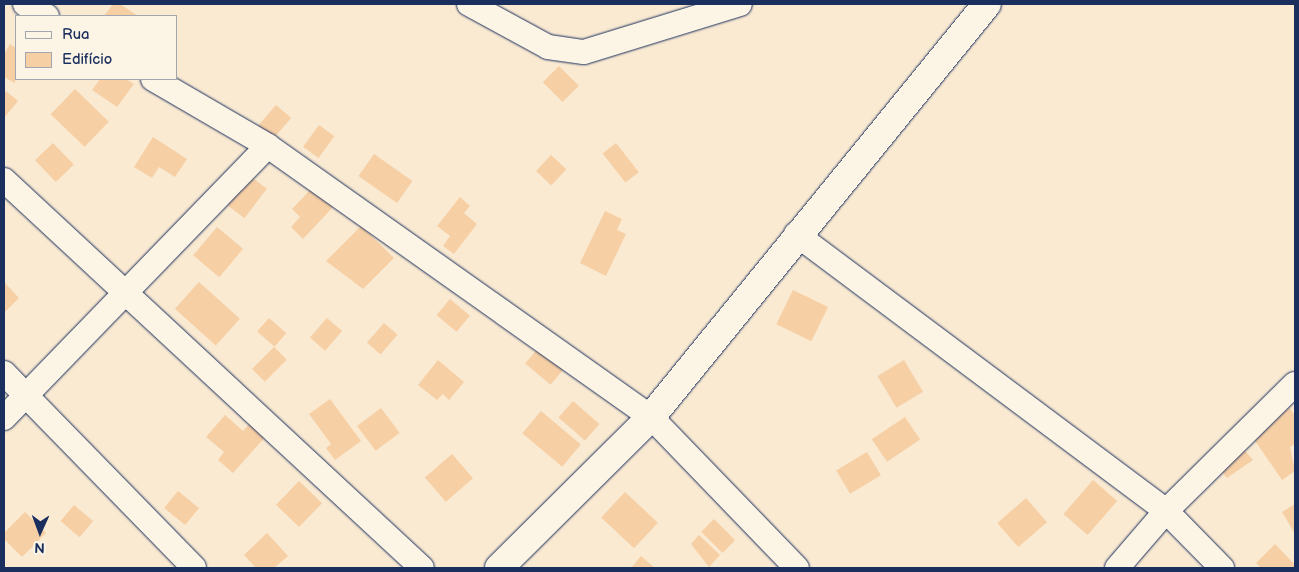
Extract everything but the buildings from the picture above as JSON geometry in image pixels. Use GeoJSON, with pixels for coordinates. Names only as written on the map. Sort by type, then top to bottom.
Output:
{"type":"FeatureCollection","features":[{"type":"Feature","properties":{"kind":"street"},"geometry":{"type":"LineString","coordinates":[[25,4],[45,15]]}},
{"type":"Feature","properties":{"kind":"street"},"geometry":{"type":"LineString","coordinates":[[469,4],[548,47],[584,52],[740,4]]}},
{"type":"Feature","properties":{"kind":"street"},"geometry":{"type":"LineString","coordinates":[[499,568],[651,417],[796,234],[986,4]]}},
{"type":"Feature","properties":{"kind":"street"},"geometry":{"type":"LineString","coordinates":[[156,80],[268,146],[651,417],[797,568]]}},
{"type":"Feature","properties":{"kind":"street"},"geometry":{"type":"LineString","coordinates":[[4,418],[27,392],[268,146]]}},
{"type":"Feature","properties":{"kind":"street"},"geometry":{"type":"LineString","coordinates":[[4,180],[422,568]]}},
{"type":"Feature","properties":{"kind":"street"},"geometry":{"type":"LineString","coordinates":[[796,234],[1166,511],[1222,568]]}},
{"type":"Feature","properties":{"kind":"street"},"geometry":{"type":"LineString","coordinates":[[4,373],[27,392],[194,568]]}},
{"type":"Feature","properties":{"kind":"street"},"geometry":{"type":"LineString","coordinates":[[1117,568],[1166,511],[1295,384]]}}]}
